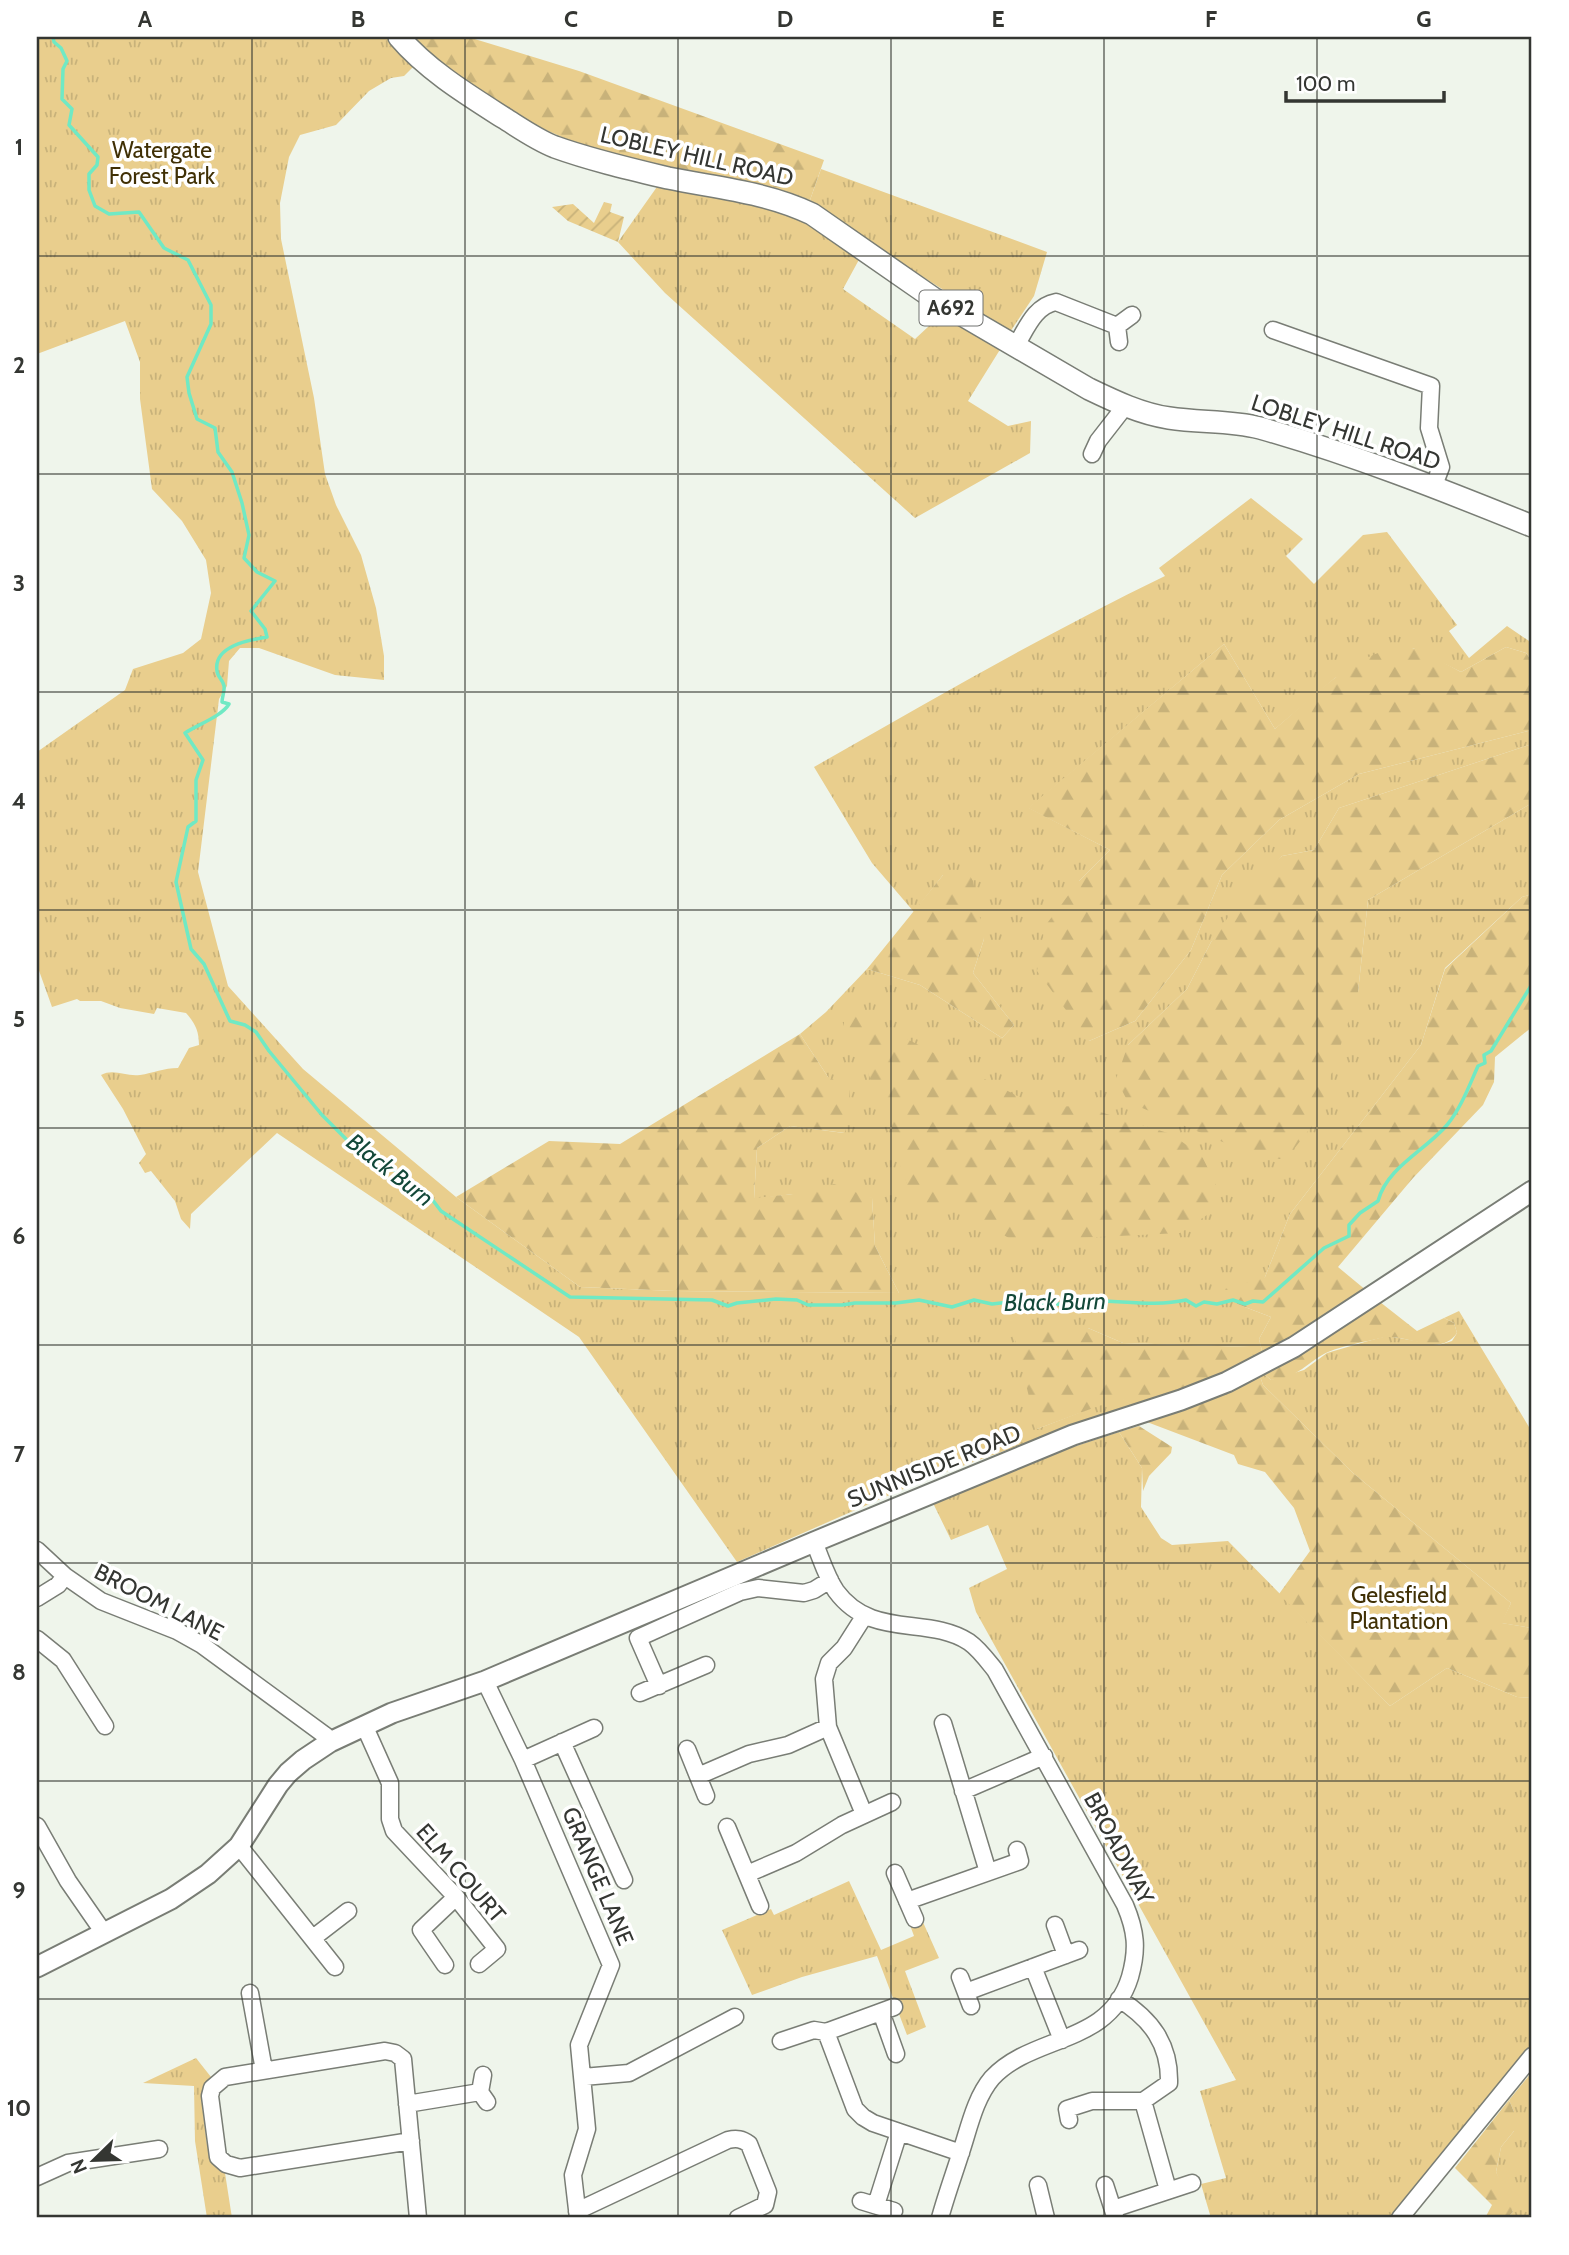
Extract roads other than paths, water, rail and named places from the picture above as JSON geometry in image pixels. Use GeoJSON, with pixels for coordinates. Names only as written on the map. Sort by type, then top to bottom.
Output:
{"type":"FeatureCollection","features":[{"type":"Feature","properties":{"kind":"highway","name":"LOBLEY HILL ROAD"},"geometry":{"type":"LineString","coordinates":[[399,37],[466,94],[552,146],[669,178],[738,189],[795,206],[826,223],[933,298],[1089,389],[1126,405],[1168,418],[1231,422],[1257,427],[1339,454],[1532,526]]}},
{"type":"Feature","properties":{"kind":"main road","name":"SUNNISIDE ROAD"},"geometry":{"type":"LineString","coordinates":[[37,1966],[187,1889],[220,1864],[239,1846],[288,1773],[330,1742],[423,1701],[485,1681],[1073,1435],[1181,1400],[1248,1372],[1294,1347],[1532,1191]]}},
{"type":"Feature","properties":{"kind":"street"},"geometry":{"type":"LineString","coordinates":[[1015,347],[1037,311],[1049,303],[1056,302],[1118,334],[1132,315]]}},
{"type":"Feature","properties":{"kind":"street"},"geometry":{"type":"LineString","coordinates":[[1273,330],[1432,386],[1429,428],[1441,467],[1433,488]]}},
{"type":"Feature","properties":{"kind":"street"},"geometry":{"type":"LineString","coordinates":[[1092,454],[1098,441],[1126,405]]}},
{"type":"Feature","properties":{"kind":"street","name":"BROADWAY"},"geometry":{"type":"LineString","coordinates":[[814,1542],[830,1580],[845,1601],[865,1615],[897,1625],[935,1630],[969,1642],[995,1670],[1125,1905],[1136,1936],[1128,1984],[1110,2012],[1081,2033],[1011,2063],[992,2078],[973,2115],[940,2218]]}},
{"type":"Feature","properties":{"kind":"street","name":"BROOM LANE"},"geometry":{"type":"LineString","coordinates":[[37,1549],[65,1576],[101,1601],[202,1645],[326,1736],[330,1742]]}},
{"type":"Feature","properties":{"kind":"street"},"geometry":{"type":"LineString","coordinates":[[37,1598],[58,1585],[65,1576]]}},
{"type":"Feature","properties":{"kind":"street"},"geometry":{"type":"LineString","coordinates":[[659,1686],[638,1638],[740,1592],[758,1588],[804,1593],[830,1580]]}},
{"type":"Feature","properties":{"kind":"street"},"geometry":{"type":"LineString","coordinates":[[864,1814],[828,1727],[824,1679],[828,1663],[844,1648],[865,1615]]}},
{"type":"Feature","properties":{"kind":"street"},"geometry":{"type":"LineString","coordinates":[[37,1639],[63,1660],[105,1726]]}},
{"type":"Feature","properties":{"kind":"street"},"geometry":{"type":"LineString","coordinates":[[640,1693],[706,1665]]}},
{"type":"Feature","properties":{"kind":"street","name":"GRANGE LANE"},"geometry":{"type":"LineString","coordinates":[[485,1681],[523,1760],[611,1965],[579,2045],[587,2129],[577,2154],[573,2175],[577,2215]]}},
{"type":"Feature","properties":{"kind":"street"},"geometry":{"type":"LineString","coordinates":[[943,1723],[988,1872]]}},
{"type":"Feature","properties":{"kind":"street","name":"ELM COURT"},"geometry":{"type":"LineString","coordinates":[[364,1725],[390,1783],[390,1819],[394,1832],[456,1897],[497,1949],[479,1964]]}},
{"type":"Feature","properties":{"kind":"street"},"geometry":{"type":"LineString","coordinates":[[698,1776],[749,1754],[788,1745],[828,1727]]}},
{"type":"Feature","properties":{"kind":"street"},"geometry":{"type":"LineString","coordinates":[[523,1760],[594,1728]]}},
{"type":"Feature","properties":{"kind":"street"},"geometry":{"type":"LineString","coordinates":[[562,1742],[624,1880]]}},
{"type":"Feature","properties":{"kind":"street"},"geometry":{"type":"LineString","coordinates":[[687,1749],[706,1796]]}},
{"type":"Feature","properties":{"kind":"street"},"geometry":{"type":"LineString","coordinates":[[963,1791],[1044,1756]]}},
{"type":"Feature","properties":{"kind":"street"},"geometry":{"type":"LineString","coordinates":[[747,1874],[796,1853],[864,1814],[892,1802]]}},
{"type":"Feature","properties":{"kind":"street"},"geometry":{"type":"LineString","coordinates":[[37,1827],[68,1881],[104,1933]]}},
{"type":"Feature","properties":{"kind":"street"},"geometry":{"type":"LineString","coordinates":[[727,1827],[760,1906]]}},
{"type":"Feature","properties":{"kind":"street"},"geometry":{"type":"LineString","coordinates":[[239,1846],[335,1967]]}},
{"type":"Feature","properties":{"kind":"street"},"geometry":{"type":"LineString","coordinates":[[907,1900],[1020,1861],[1017,1850]]}},
{"type":"Feature","properties":{"kind":"street"},"geometry":{"type":"LineString","coordinates":[[895,1873],[915,1919]]}},
{"type":"Feature","properties":{"kind":"street"},"geometry":{"type":"LineString","coordinates":[[444,1959],[421,1930],[456,1897]]}},
{"type":"Feature","properties":{"kind":"street"},"geometry":{"type":"LineString","coordinates":[[313,1938],[348,1911]]}},
{"type":"Feature","properties":{"kind":"street"},"geometry":{"type":"LineString","coordinates":[[966,1992],[1072,1953],[1055,1925]]}},
{"type":"Feature","properties":{"kind":"street"},"geometry":{"type":"LineString","coordinates":[[1034,1967],[1062,2040]]}},
{"type":"Feature","properties":{"kind":"street"},"geometry":{"type":"LineString","coordinates":[[250,1993],[264,2070]]}},
{"type":"Feature","properties":{"kind":"street"},"geometry":{"type":"LineString","coordinates":[[1069,2120],[1067,2109],[1092,2101],[1143,2101],[1169,2082],[1170,2070],[1154,2027],[1119,1999]]}},
{"type":"Feature","properties":{"kind":"street"},"geometry":{"type":"LineString","coordinates":[[781,2041],[814,2030],[826,2032],[888,2009],[896,2054]]}},
{"type":"Feature","properties":{"kind":"street"},"geometry":{"type":"LineString","coordinates":[[583,2077],[629,2073],[735,2017]]}},
{"type":"Feature","properties":{"kind":"street"},"geometry":{"type":"LineString","coordinates":[[826,2032],[855,2109],[863,2118],[961,2152]]}},
{"type":"Feature","properties":{"kind":"street"},"geometry":{"type":"LineString","coordinates":[[411,2141],[240,2168],[226,2164],[218,2157],[210,2096],[212,2088],[225,2077],[386,2051],[395,2053],[402,2060],[411,2141],[418,2218]]}},
{"type":"Feature","properties":{"kind":"street"},"geometry":{"type":"LineString","coordinates":[[1400,2218],[1532,2056]]}},
{"type":"Feature","properties":{"kind":"street"},"geometry":{"type":"LineString","coordinates":[[407,2104],[483,2097],[483,2075]]}},
{"type":"Feature","properties":{"kind":"street"},"geometry":{"type":"LineString","coordinates":[[1143,2101],[1168,2190]]}},
{"type":"Feature","properties":{"kind":"street"},"geometry":{"type":"LineString","coordinates":[[894,2211],[869,2203],[899,2132]]}},
{"type":"Feature","properties":{"kind":"street"},"geometry":{"type":"LineString","coordinates":[[577,2215],[734,2139],[749,2144],[768,2192],[765,2206],[732,2217]]}},
{"type":"Feature","properties":{"kind":"street"},"geometry":{"type":"LineString","coordinates":[[37,2177],[68,2163],[159,2149]]}},
{"type":"Feature","properties":{"kind":"street"},"geometry":{"type":"LineString","coordinates":[[1105,2185],[1115,2213],[1168,2190],[1192,2183]]}},
{"type":"Feature","properties":{"kind":"street"},"geometry":{"type":"LineString","coordinates":[[1038,2185],[1046,2218]]}},
{"type":"Feature","properties":{"kind":"waterway","name":"Black Burn"},"geometry":{"type":"LineString","coordinates":[[53,37],[67,61],[63,69],[62,99],[72,109],[69,125],[98,157],[97,165],[89,174],[89,190],[95,206],[109,214],[139,212],[164,248],[188,260],[211,305],[211,324],[187,377],[189,393],[197,419],[215,428],[218,452],[232,472],[249,535],[244,558],[257,572],[275,581],[251,611],[265,629],[267,637],[234,646],[226,650],[217,662],[217,673],[224,688],[222,702],[229,704],[216,716],[185,733],[203,760],[196,780],[196,821],[188,827],[176,882],[191,949],[204,964],[230,1021],[245,1025],[256,1032],[322,1115],[349,1142],[367,1146],[370,1153],[428,1194],[441,1211],[570,1297],[712,1300],[728,1306],[776,1299],[797,1300],[808,1305],[919,1300],[952,1307],[974,1300],[992,1304],[1035,1299],[1048,1307],[1082,1301],[1169,1303],[1186,1300],[1196,1306],[1204,1302],[1217,1304],[1233,1300],[1245,1304],[1263,1302],[1324,1248],[1349,1236],[1349,1225],[1360,1213],[1378,1201],[1390,1178],[1447,1125],[1461,1104],[1478,1066],[1485,1063],[1484,1055],[1491,1051],[1532,984]]}},
{"type":"Feature","properties":{"kind":"park label","name":"Watergate Forest Park"},"geometry":{"type":"Point","coordinates":[162,163]}},
{"type":"Feature","properties":{"kind":"park label","name":"Gelesfield Plantation"},"geometry":{"type":"Point","coordinates":[1399,1608]}}]}
